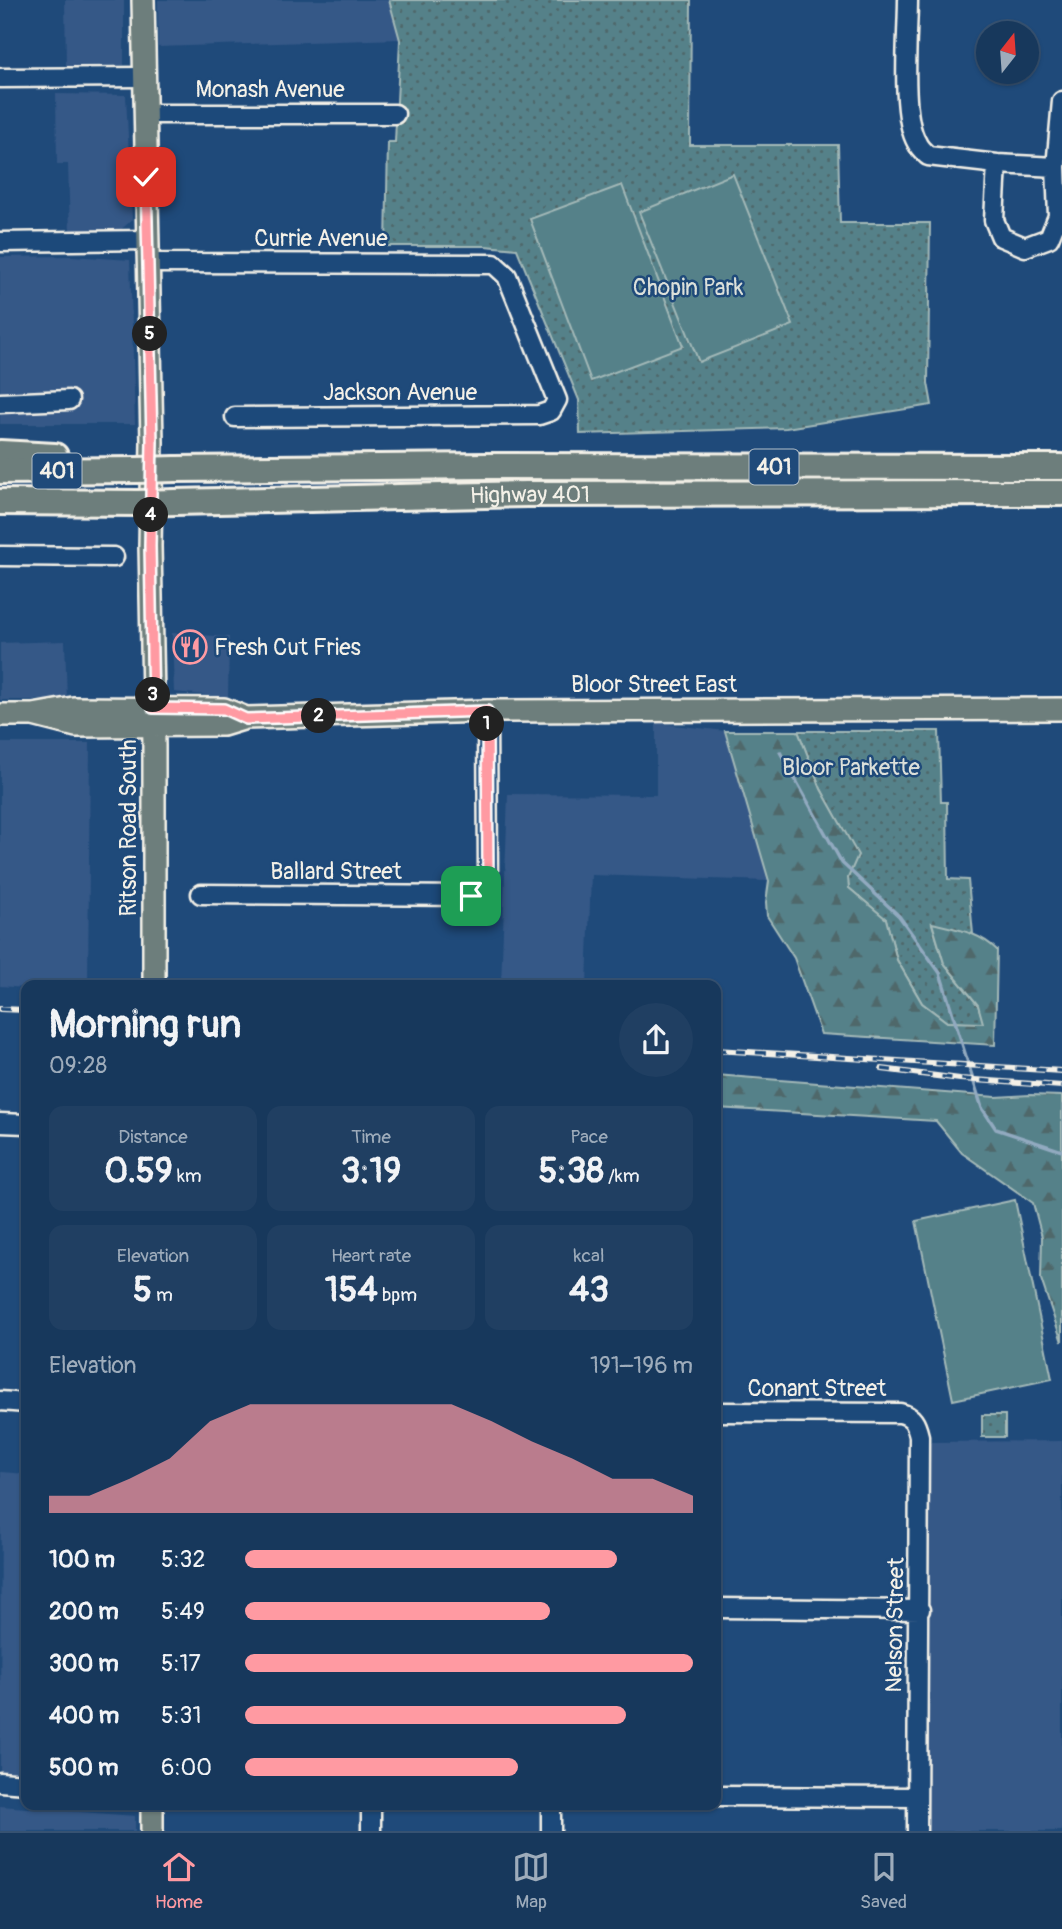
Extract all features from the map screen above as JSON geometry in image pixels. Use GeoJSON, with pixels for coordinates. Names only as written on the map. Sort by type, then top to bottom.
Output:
{"type":"FeatureCollection","features":[{"type":"Feature","properties":{"kind":"highway"},"geometry":{"type":"LineString","coordinates":[[0,453],[50,455],[126,470]]}},
{"type":"Feature","properties":{"kind":"highway","name":"Highway 401"},"geometry":{"type":"LineString","coordinates":[[0,471],[472,466],[1062,467]]}},
{"type":"Feature","properties":{"kind":"highway","name":"Highway 401"},"geometry":{"type":"LineString","coordinates":[[0,502],[92,504],[527,494],[1062,493]]}},
{"type":"Feature","properties":{"kind":"highway"},"geometry":{"type":"LineString","coordinates":[[0,511],[92,504]]}},
{"type":"Feature","properties":{"kind":"main road","name":"Ritson Road South"},"geometry":{"type":"LineString","coordinates":[[143,0],[152,442],[150,546],[154,717],[154,979]]}},
{"type":"Feature","properties":{"kind":"main road","name":"Bloor Street East"},"geometry":{"type":"LineString","coordinates":[[0,715],[33,715],[73,708],[154,717],[224,709],[246,719],[487,711],[1062,709]]}},
{"type":"Feature","properties":{"kind":"main road"},"geometry":{"type":"LineString","coordinates":[[152,1810],[152,1831]]}},
{"type":"Feature","properties":{"kind":"street"},"geometry":{"type":"LineString","coordinates":[[908,0],[906,86],[916,143],[928,156],[1056,167]]}},
{"type":"Feature","properties":{"kind":"street"},"geometry":{"type":"LineString","coordinates":[[0,78],[144,77]]}},
{"type":"Feature","properties":{"kind":"street"},"geometry":{"type":"LineString","coordinates":[[997,164],[994,220],[1001,237],[1025,247],[1049,238],[1058,216],[1056,167],[1062,101]]}},
{"type":"Feature","properties":{"kind":"street","name":"Monash Avenue"},"geometry":{"type":"LineString","coordinates":[[145,114],[395,114]]}},
{"type":"Feature","properties":{"kind":"street"},"geometry":{"type":"LineString","coordinates":[[0,242],[148,240]]}},
{"type":"Feature","properties":{"kind":"street","name":"Currie Avenue"},"geometry":{"type":"LineString","coordinates":[[148,263],[494,264],[507,276],[557,400]]}},
{"type":"Feature","properties":{"kind":"street"},"geometry":{"type":"LineString","coordinates":[[0,402],[69,400]]}},
{"type":"Feature","properties":{"kind":"street","name":"Jackson Avenue"},"geometry":{"type":"LineString","coordinates":[[235,417],[538,415],[551,411],[557,400]]}},
{"type":"Feature","properties":{"kind":"street"},"geometry":{"type":"LineString","coordinates":[[0,556],[114,557]]}},
{"type":"Feature","properties":{"kind":"street","name":"Ballard Street"},"geometry":{"type":"LineString","coordinates":[[201,894],[471,896],[482,890],[488,877],[487,711]]}},
{"type":"Feature","properties":{"kind":"street"},"geometry":{"type":"LineString","coordinates":[[0,1122],[21,1124]]}},
{"type":"Feature","properties":{"kind":"street"},"geometry":{"type":"LineString","coordinates":[[0,1401],[21,1403]]}},
{"type":"Feature","properties":{"kind":"street","name":"Conant Street"},"geometry":{"type":"LineString","coordinates":[[721,1412],[900,1413],[909,1415],[915,1421]]}},
{"type":"Feature","properties":{"kind":"street","name":"Nelson Street"},"geometry":{"type":"LineString","coordinates":[[915,1421],[919,1436],[920,1610],[917,1831]]}},
{"type":"Feature","properties":{"kind":"street"},"geometry":{"type":"LineString","coordinates":[[721,1608],[920,1610]]}},
{"type":"Feature","properties":{"kind":"street"},"geometry":{"type":"LineString","coordinates":[[0,1782],[21,1784]]}},
{"type":"Feature","properties":{"kind":"street"},"geometry":{"type":"LineString","coordinates":[[721,1796],[918,1797]]}},
{"type":"Feature","properties":{"kind":"street"},"geometry":{"type":"LineString","coordinates":[[371,1810],[371,1831]]}},
{"type":"Feature","properties":{"kind":"street"},"geometry":{"type":"LineString","coordinates":[[551,1810],[551,1831]]}},
{"type":"Feature","properties":{"kind":"shaded area"},"geometry":{"type":"Polygon","coordinates":[[[65,0],[124,0],[124,65],[66,66],[65,0]]]}},
{"type":"Feature","properties":{"kind":"shaded area"},"geometry":{"type":"Polygon","coordinates":[[[158,0],[389,0],[400,39],[158,47],[158,0]]]}},
{"type":"Feature","properties":{"kind":"shaded area"},"geometry":{"type":"Polygon","coordinates":[[[56,94],[126,95],[132,220],[118,232],[70,233],[68,164],[57,164],[56,94]]]}},
{"type":"Feature","properties":{"kind":"shaded area"},"geometry":{"type":"Polygon","coordinates":[[[72,256],[130,260],[135,424],[0,424],[0,257],[72,256]]]}},
{"type":"Feature","properties":{"kind":"shaded area"},"geometry":{"type":"Polygon","coordinates":[[[172,633],[229,637],[228,697],[174,692],[172,633]]]}},
{"type":"Feature","properties":{"kind":"shaded area"},"geometry":{"type":"Polygon","coordinates":[[[65,641],[67,700],[0,700],[0,643],[65,641]]]}},
{"type":"Feature","properties":{"kind":"shaded area"},"geometry":{"type":"Polygon","coordinates":[[[656,723],[725,731],[769,881],[591,875],[587,980],[501,980],[508,794],[656,795],[656,723]]]}},
{"type":"Feature","properties":{"kind":"shaded area"},"geometry":{"type":"Polygon","coordinates":[[[0,743],[90,743],[88,980],[21,980],[21,988],[0,986],[0,743]]]}},
{"type":"Feature","properties":{"kind":"shaded area"},"geometry":{"type":"Polygon","coordinates":[[[1062,1441],[1062,1831],[922,1831],[927,1442],[1062,1441]]]}},
{"type":"Feature","properties":{"kind":"shaded area"},"geometry":{"type":"Polygon","coordinates":[[[1,1472],[21,1474],[21,1775],[0,1776],[1,1472]]]}},
{"type":"Feature","properties":{"kind":"shaded area"},"geometry":{"type":"Polygon","coordinates":[[[0,1806],[21,1808],[21,1810],[135,1816],[135,1831],[0,1831],[0,1806]]]}},
{"type":"Feature","properties":{"kind":"green space","name":"Chopin Park"},"geometry":{"type":"Polygon","coordinates":[[[389,0],[691,0],[690,145],[838,145],[840,223],[930,223],[928,383],[932,405],[786,428],[580,434],[579,400],[517,249],[485,246],[386,246],[388,142],[395,142],[400,40],[389,0]]]}},
{"type":"Feature","properties":{"kind":"green space"},"geometry":{"type":"Polygon","coordinates":[[[733,174],[793,325],[699,362],[639,212],[733,174]]]}},
{"type":"Feature","properties":{"kind":"green space"},"geometry":{"type":"Polygon","coordinates":[[[622,185],[683,346],[591,381],[530,219],[622,185]]]}},
{"type":"Feature","properties":{"kind":"green space"},"geometry":{"type":"Polygon","coordinates":[[[725,731],[798,731],[821,789],[858,855],[848,878],[849,888],[886,919],[897,960],[922,1003],[947,1022],[983,1023],[978,1005],[944,963],[932,923],[975,935],[997,950],[995,1045],[821,1034],[794,958],[767,916],[769,881],[725,731]]]}},
{"type":"Feature","properties":{"kind":"green space","name":"Bloor Parkette"},"geometry":{"type":"Polygon","coordinates":[[[798,731],[939,731],[941,802],[947,802],[948,879],[968,880],[973,934],[932,924],[944,963],[978,1005],[984,1024],[947,1022],[922,1003],[897,960],[886,919],[849,888],[839,822],[821,789],[798,731]]]}},
{"type":"Feature","properties":{"kind":"green space"},"geometry":{"type":"Polygon","coordinates":[[[721,1075],[996,1097],[1062,1096],[1062,1342],[1041,1279],[1042,1237],[1033,1203],[962,1153],[936,1121],[721,1108],[721,1075]]]}},
{"type":"Feature","properties":{"kind":"green space"},"geometry":{"type":"Polygon","coordinates":[[[1015,1200],[1052,1379],[953,1400],[916,1221],[1015,1200]]]}},
{"type":"Feature","properties":{"kind":"green space"},"geometry":{"type":"Polygon","coordinates":[[[982,1415],[1005,1415],[1005,1437],[982,1437],[982,1415]]]}},
{"type":"Feature","properties":{"kind":"waterway"},"geometry":{"type":"LineString","coordinates":[[780,752],[842,863],[899,916],[940,973],[982,1108],[996,1129],[1062,1151]]}},
{"type":"Feature","properties":{"kind":"railway"},"geometry":{"type":"LineString","coordinates":[[0,1009],[21,1010]]}},
{"type":"Feature","properties":{"kind":"railway"},"geometry":{"type":"LineString","coordinates":[[721,1050],[1062,1071]]}},
{"type":"Feature","properties":{"kind":"railway"},"geometry":{"type":"LineString","coordinates":[[882,1069],[960,1079],[1062,1086]]}},
{"type":"Feature","properties":{"kind":"place","name":"Fresh Cut Fries"},"geometry":{"type":"Point","coordinates":[190,647]}},
{"type":"Feature","properties":{"kind":"route"},"geometry":{"type":"LineString","coordinates":[[146,177],[152,442],[150,546],[153,708],[224,709],[246,719],[487,711],[488,877],[482,890],[471,896]]}}]}
